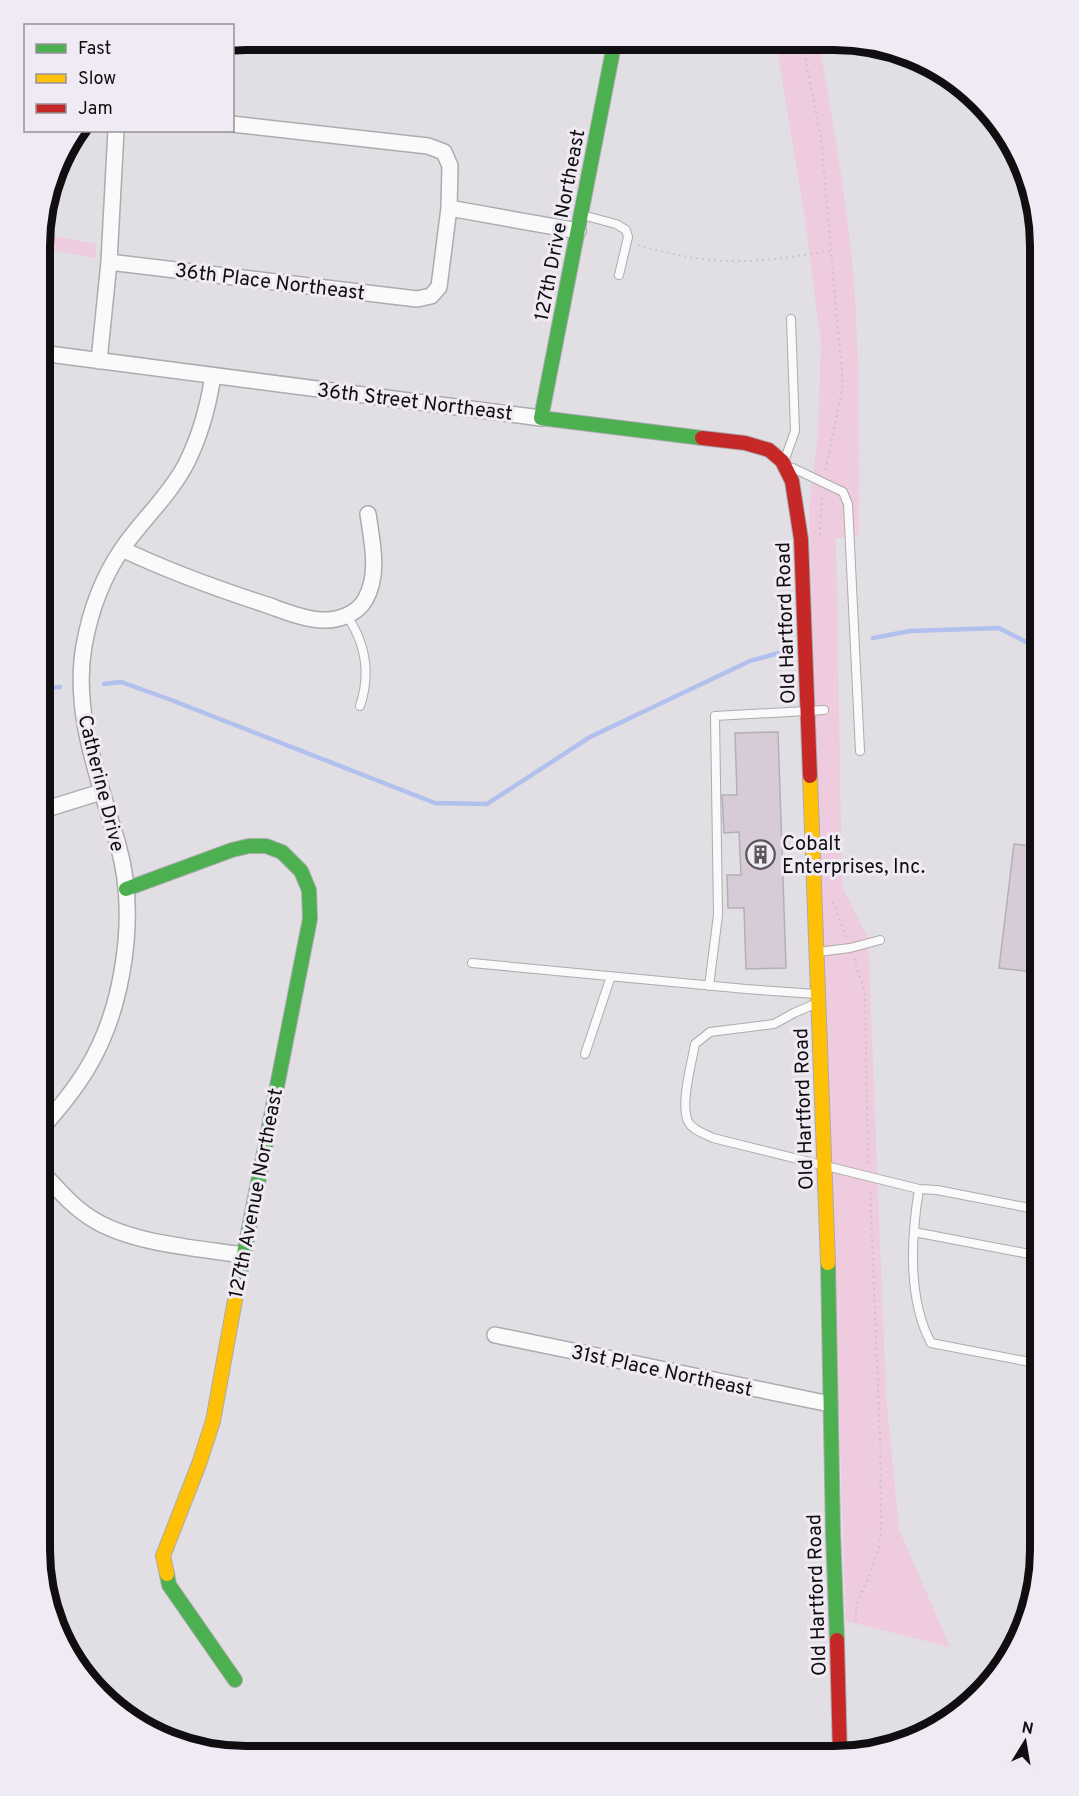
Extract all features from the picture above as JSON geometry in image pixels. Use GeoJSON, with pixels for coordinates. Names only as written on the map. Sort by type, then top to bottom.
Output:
{"type":"FeatureCollection","features":[{"type":"Feature","properties":{"kind":"street","name":"127th Drive Northeast"},"geometry":{"type":"LineString","coordinates":[[541,418],[613,50]]}},
{"type":"Feature","properties":{"kind":"street"},"geometry":{"type":"LineString","coordinates":[[234,123],[428,146],[444,152],[450,166],[449,208],[578,231]]}},
{"type":"Feature","properties":{"kind":"street"},"geometry":{"type":"LineString","coordinates":[[99,361],[109,262],[116,132]]}},
{"type":"Feature","properties":{"kind":"street","name":"36th Place Northeast"},"geometry":{"type":"LineString","coordinates":[[109,262],[417,299],[431,296],[439,287],[449,208]]}},
{"type":"Feature","properties":{"kind":"street","name":"36th Street Northeast"},"geometry":{"type":"LineString","coordinates":[[50,354],[744,443],[775,453],[784,464]]}},
{"type":"Feature","properties":{"kind":"street","name":"Catherine Drive"},"geometry":{"type":"LineString","coordinates":[[50,1119],[65,1102],[88,1068],[104,1034],[116,1001],[123,962],[127,915],[126,889],[119,847],[101,792],[82,707],[81,675],[84,647],[91,617],[103,583],[122,549],[164,499],[184,468],[198,440],[208,408],[213,376]]}},
{"type":"Feature","properties":{"kind":"street","name":"Old Hartford Road"},"geometry":{"type":"LineString","coordinates":[[784,464],[791,478],[797,501],[801,539],[825,1167],[840,1746]]}},
{"type":"Feature","properties":{"kind":"street"},"geometry":{"type":"LineString","coordinates":[[122,549],[188,578],[300,616],[321,620],[337,619],[347,616],[364,602],[371,586],[374,569],[368,514]]}},
{"type":"Feature","properties":{"kind":"street"},"geometry":{"type":"LineString","coordinates":[[50,808],[101,792]]}},
{"type":"Feature","properties":{"kind":"street","name":"127th Avenue Northeast"},"geometry":{"type":"LineString","coordinates":[[126,889],[225,853],[259,845],[274,849],[292,860],[302,872],[308,886],[310,919],[210,1431],[164,1557],[169,1584],[235,1680]]}},
{"type":"Feature","properties":{"kind":"street"},"geometry":{"type":"LineString","coordinates":[[50,1181],[75,1207],[109,1228],[133,1237],[243,1255]]}},
{"type":"Feature","properties":{"kind":"street","name":"31st Place Northeast"},"geometry":{"type":"LineString","coordinates":[[495,1335],[830,1404]]}},
{"type":"Feature","properties":{"kind":"lane"},"geometry":{"type":"LineString","coordinates":[[581,215],[622,226],[628,233],[619,275]]}},
{"type":"Feature","properties":{"kind":"lane"},"geometry":{"type":"LineString","coordinates":[[791,320],[795,431],[784,464],[843,492],[848,504],[860,751]]}},
{"type":"Feature","properties":{"kind":"lane"},"geometry":{"type":"LineString","coordinates":[[347,616],[358,634],[366,664],[366,685],[360,706]]}},
{"type":"Feature","properties":{"kind":"lane"},"geometry":{"type":"LineString","coordinates":[[709,986],[718,915],[715,716],[824,710]]}},
{"type":"Feature","properties":{"kind":"lane"},"geometry":{"type":"LineString","coordinates":[[816,952],[850,948],[880,940]]}},
{"type":"Feature","properties":{"kind":"lane"},"geometry":{"type":"LineString","coordinates":[[472,963],[818,998]]}},
{"type":"Feature","properties":{"kind":"lane"},"geometry":{"type":"LineString","coordinates":[[585,1054],[611,976]]}},
{"type":"Feature","properties":{"kind":"lane"},"geometry":{"type":"LineString","coordinates":[[818,998],[774,1024],[710,1032],[695,1044],[684,1105],[689,1123],[700,1132],[713,1138],[825,1167],[920,1189],[938,1190],[1029,1208]]}},
{"type":"Feature","properties":{"kind":"lane"},"geometry":{"type":"LineString","coordinates":[[920,1189],[914,1232],[914,1274],[923,1327],[932,1343],[1029,1362]]}},
{"type":"Feature","properties":{"kind":"lane"},"geometry":{"type":"LineString","coordinates":[[914,1232],[1029,1254]]}},
{"type":"Feature","properties":{"kind":"path"},"geometry":{"type":"LineString","coordinates":[[804,50],[821,139],[843,385],[823,483],[819,539]]}},
{"type":"Feature","properties":{"kind":"path"},"geometry":{"type":"LineString","coordinates":[[627,242],[665,253],[717,261],[746,261],[831,251]]}},
{"type":"Feature","properties":{"kind":"path"},"geometry":{"type":"LineString","coordinates":[[830,893],[865,992],[881,1528],[879,1548],[856,1604],[856,1627]]}},
{"type":"Feature","properties":{"kind":"shaded area"},"geometry":{"type":"Polygon","coordinates":[[[777,50],[820,50],[848,224],[856,316],[859,536],[836,538],[842,886],[868,938],[886,1395],[899,1529],[950,1647],[846,1621],[809,510],[818,435],[821,343],[806,226],[777,50]]]}},
{"type":"Feature","properties":{"kind":"shaded area"},"geometry":{"type":"Polygon","coordinates":[[[50,236],[96,244],[96,258],[50,250],[50,236]]]}},
{"type":"Feature","properties":{"kind":"building","name":"Cobalt Enterprises, Inc."},"geometry":{"type":"Polygon","coordinates":[[[778,732],[786,968],[746,969],[744,908],[728,908],[727,875],[741,875],[739,832],[724,833],[722,795],[737,795],[735,733],[778,732]]]}},
{"type":"Feature","properties":{"kind":"building"},"geometry":{"type":"Polygon","coordinates":[[[1014,844],[1030,846],[1029,972],[999,968],[1014,844]]]}},
{"type":"Feature","properties":{"kind":"waterway"},"geometry":{"type":"LineString","coordinates":[[873,638],[910,631],[999,628],[1030,644]]}},
{"type":"Feature","properties":{"kind":"waterway"},"geometry":{"type":"LineString","coordinates":[[104,684],[121,682],[166,698],[435,803],[487,804],[590,737],[750,661],[779,653]]}},
{"type":"Feature","properties":{"kind":"waterway"},"geometry":{"type":"LineString","coordinates":[[50,688],[60,687]]}},
{"type":"Feature","properties":{"kind":"traffic: fast"},"geometry":{"type":"LineString","coordinates":[[613,50],[541,418],[702,438]]}},
{"type":"Feature","properties":{"kind":"traffic: fast"},"geometry":{"type":"LineString","coordinates":[[126,889],[232,850],[249,846],[266,846],[282,852],[301,871],[309,890],[310,919],[237,1289]]}},
{"type":"Feature","properties":{"kind":"traffic: fast"},"geometry":{"type":"LineString","coordinates":[[828,1263],[837,1640]]}},
{"type":"Feature","properties":{"kind":"traffic: fast"},"geometry":{"type":"LineString","coordinates":[[167,1574],[169,1585],[235,1680]]}},
{"type":"Feature","properties":{"kind":"traffic: slow"},"geometry":{"type":"LineString","coordinates":[[810,776],[828,1263]]}},
{"type":"Feature","properties":{"kind":"traffic: slow"},"geometry":{"type":"LineString","coordinates":[[167,1574],[163,1556],[199,1464],[213,1421],[237,1289]]}},
{"type":"Feature","properties":{"kind":"traffic: jam"},"geometry":{"type":"LineString","coordinates":[[702,438],[745,443],[769,450],[782,461],[792,481],[801,539],[810,776]]}},
{"type":"Feature","properties":{"kind":"traffic: jam"},"geometry":{"type":"LineString","coordinates":[[837,1640],[840,1746]]}},
{"type":"Feature","properties":{"kind":"place","name":"Cobalt Enterprises, Inc."},"geometry":{"type":"Point","coordinates":[761,854]}}]}
